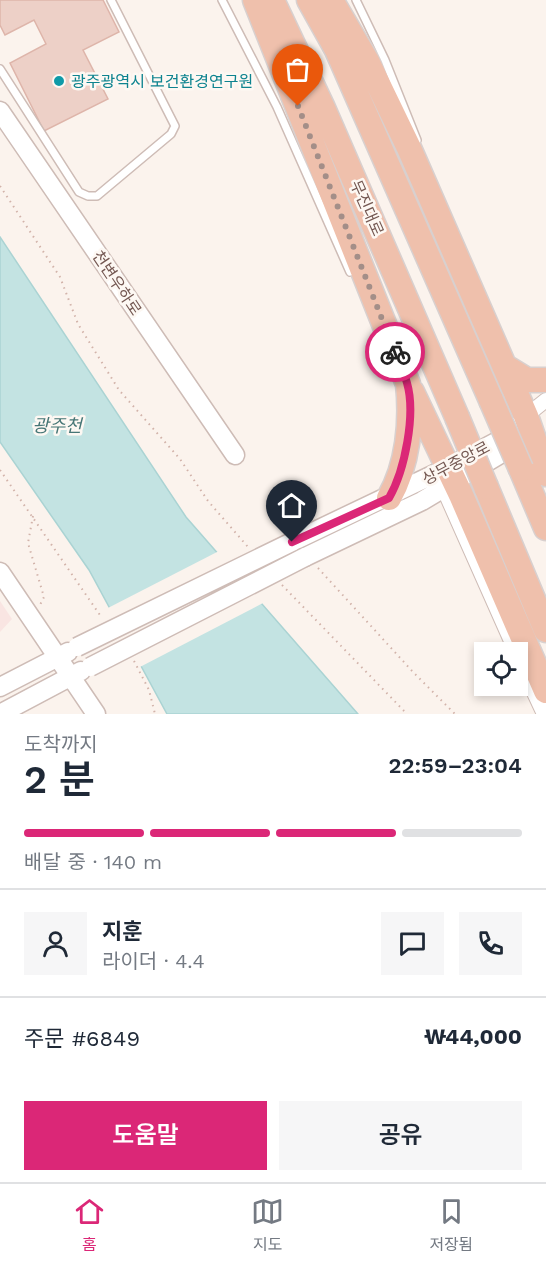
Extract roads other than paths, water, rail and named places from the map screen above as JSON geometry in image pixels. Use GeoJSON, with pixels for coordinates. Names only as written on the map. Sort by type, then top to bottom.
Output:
{"type":"FeatureCollection","features":[{"type":"Feature","properties":{"kind":"highway"},"geometry":{"type":"LineString","coordinates":[[255,0],[403,394],[410,420],[400,451],[396,486],[389,498]]}},
{"type":"Feature","properties":{"kind":"highway","name":"무진대로"},"geometry":{"type":"LineString","coordinates":[[272,0],[323,108],[458,417],[546,630]]}},
{"type":"Feature","properties":{"kind":"highway"},"geometry":{"type":"LineString","coordinates":[[309,0],[338,50],[546,528]]}},
{"type":"Feature","properties":{"kind":"highway"},"geometry":{"type":"LineString","coordinates":[[331,0],[367,61],[409,148],[504,366],[535,426],[546,473]]}},
{"type":"Feature","properties":{"kind":"highway"},"geometry":{"type":"LineString","coordinates":[[504,366],[527,380],[546,380]]}},
{"type":"Feature","properties":{"kind":"highway"},"geometry":{"type":"LineString","coordinates":[[403,394],[546,691]]}},
{"type":"Feature","properties":{"kind":"street","name":"천변우하로"},"geometry":{"type":"LineString","coordinates":[[0,111],[235,455]]}},
{"type":"Feature","properties":{"kind":"street","name":"상무중앙로"},"geometry":{"type":"LineString","coordinates":[[70,677],[310,561],[445,478],[496,442],[535,426],[546,400]]}},
{"type":"Feature","properties":{"kind":"street","name":"상무중앙로"},"geometry":{"type":"LineString","coordinates":[[58,657],[292,542],[389,498],[445,478]]}},
{"type":"Feature","properties":{"kind":"street"},"geometry":{"type":"LineString","coordinates":[[445,478],[512,642]]}},
{"type":"Feature","properties":{"kind":"street"},"geometry":{"type":"LineString","coordinates":[[0,572],[96,714]]}},
{"type":"Feature","properties":{"kind":"street"},"geometry":{"type":"LineString","coordinates":[[0,687],[58,657]]}},
{"type":"Feature","properties":{"kind":"street"},"geometry":{"type":"LineString","coordinates":[[0,714],[70,677]]}},
{"type":"Feature","properties":{"kind":"street"},"geometry":{"type":"LineString","coordinates":[[528,679],[543,714]]}},
{"type":"Feature","properties":{"kind":"lane"},"geometry":{"type":"LineString","coordinates":[[0,69],[79,192],[88,196],[97,196],[171,134],[175,126],[111,0]]}},
{"type":"Feature","properties":{"kind":"lane"},"geometry":{"type":"LineString","coordinates":[[222,0],[277,107],[356,285]]}},
{"type":"Feature","properties":{"kind":"lane"},"geometry":{"type":"LineString","coordinates":[[356,0],[400,93],[422,153]]}},
{"type":"Feature","properties":{"kind":"lane"},"geometry":{"type":"LineString","coordinates":[[434,183],[494,331],[504,366]]}},
{"type":"Feature","properties":{"kind":"water","name":"광주천"},"geometry":{"type":"Polygon","coordinates":[[[0,237],[186,517],[358,714],[167,714],[89,570],[0,442],[0,237]]]}},
{"type":"Feature","properties":{"kind":"place","name":"광주광역시 보건환경연구원"},"geometry":{"type":"Point","coordinates":[59,81]}}]}
